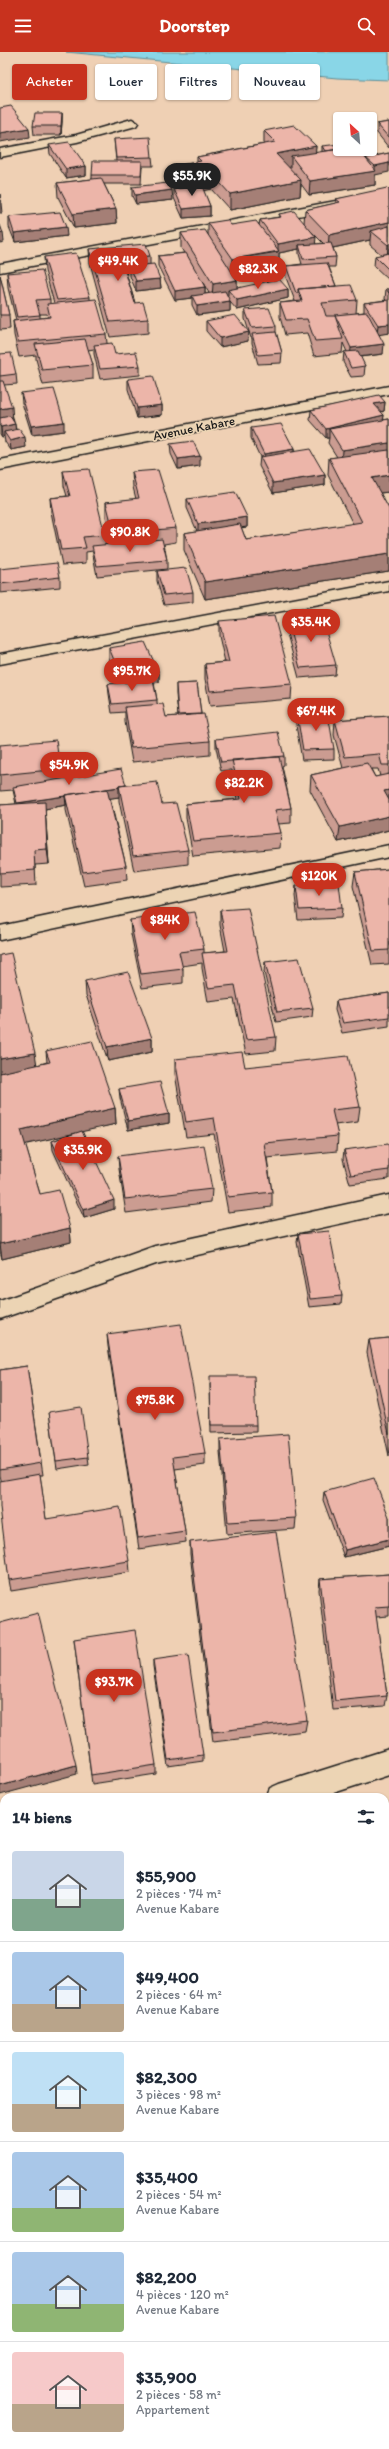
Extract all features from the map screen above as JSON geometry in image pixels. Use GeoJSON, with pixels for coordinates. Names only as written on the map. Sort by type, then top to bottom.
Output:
{"type":"FeatureCollection","features":[{"type":"Feature","properties":{"kind":"street"},"geometry":{"type":"LineString","coordinates":[[0,153],[77,138],[132,123]]}},
{"type":"Feature","properties":{"kind":"street"},"geometry":{"type":"LineString","coordinates":[[0,268],[389,195]]}},
{"type":"Feature","properties":{"kind":"street","name":"Avenue Kabare"},"geometry":{"type":"LineString","coordinates":[[0,465],[389,390]]}},
{"type":"Feature","properties":{"kind":"street"},"geometry":{"type":"LineString","coordinates":[[0,659],[389,586]]}},
{"type":"Feature","properties":{"kind":"street"},"geometry":{"type":"LineString","coordinates":[[0,933],[183,893],[389,851]]}},
{"type":"Feature","properties":{"kind":"street"},"geometry":{"type":"LineString","coordinates":[[0,1310],[155,1255],[389,1204]]}},
{"type":"Feature","properties":{"kind":"street"},"geometry":{"type":"LineString","coordinates":[[292,1793],[389,1762]]}},
{"type":"Feature","properties":{"kind":"water"},"geometry":{"type":"Polygon","coordinates":[[[66,52],[389,52],[389,80],[320,76],[320,64],[239,64],[239,69],[231,68],[231,64],[191,64],[66,52]]]}},
{"type":"Feature","properties":{"kind":"building"},"geometry":{"type":"Polygon","coordinates":[[[11,106],[29,128],[0,133],[0,108],[11,106]]]}},
{"type":"Feature","properties":{"kind":"building"},"geometry":{"type":"Polygon","coordinates":[[[35,113],[62,113],[61,126],[33,126],[35,113]]]}},
{"type":"Feature","properties":{"kind":"building"},"geometry":{"type":"Polygon","coordinates":[[[389,122],[389,138],[377,124],[389,122]]]}},
{"type":"Feature","properties":{"kind":"building"},"geometry":{"type":"Polygon","coordinates":[[[294,125],[316,146],[276,154],[301,180],[230,194],[211,173],[187,178],[176,166],[201,161],[197,157],[275,142],[264,131],[294,125]]]}},
{"type":"Feature","properties":{"kind":"building"},"geometry":{"type":"Polygon","coordinates":[[[150,137],[152,157],[116,158],[114,139],[150,137]]]}},
{"type":"Feature","properties":{"kind":"building"},"geometry":{"type":"Polygon","coordinates":[[[69,142],[86,166],[66,169],[49,145],[69,142]]]}},
{"type":"Feature","properties":{"kind":"building"},"geometry":{"type":"Polygon","coordinates":[[[333,145],[333,150],[325,151],[322,146],[333,145]]]}},
{"type":"Feature","properties":{"kind":"building"},"geometry":{"type":"Polygon","coordinates":[[[333,150],[333,156],[364,156],[376,171],[310,181],[291,156],[333,150]]]}},
{"type":"Feature","properties":{"kind":"building"},"geometry":{"type":"Polygon","coordinates":[[[389,153],[389,163],[375,166],[366,158],[389,153]]]}},
{"type":"Feature","properties":{"kind":"building"},"geometry":{"type":"Polygon","coordinates":[[[93,161],[142,161],[141,175],[92,175],[93,161]]]}},
{"type":"Feature","properties":{"kind":"building"},"geometry":{"type":"Polygon","coordinates":[[[101,178],[116,209],[73,214],[57,183],[101,178]]]}},
{"type":"Feature","properties":{"kind":"building"},"geometry":{"type":"Polygon","coordinates":[[[168,183],[172,190],[135,195],[132,187],[168,183]]]}},
{"type":"Feature","properties":{"kind":"building"},"geometry":{"type":"Polygon","coordinates":[[[202,186],[210,206],[183,209],[174,189],[202,186]]]}},
{"type":"Feature","properties":{"kind":"building"},"geometry":{"type":"Polygon","coordinates":[[[387,188],[389,190],[389,222],[329,235],[305,210],[340,202],[336,199],[387,188]]]}},
{"type":"Feature","properties":{"kind":"building"},"geometry":{"type":"Polygon","coordinates":[[[294,211],[316,237],[278,244],[260,220],[281,217],[279,214],[294,211]]]}},
{"type":"Feature","properties":{"kind":"building"},"geometry":{"type":"Polygon","coordinates":[[[60,212],[66,227],[14,233],[9,217],[60,212]]]}},
{"type":"Feature","properties":{"kind":"building"},"geometry":{"type":"Polygon","coordinates":[[[227,220],[231,225],[256,221],[279,251],[233,259],[208,223],[227,220]]]}},
{"type":"Feature","properties":{"kind":"building"},"geometry":{"type":"Polygon","coordinates":[[[0,225],[3,233],[0,233],[0,225]]]}},
{"type":"Feature","properties":{"kind":"building"},"geometry":{"type":"Polygon","coordinates":[[[389,226],[389,244],[388,245],[371,231],[389,226]]]}},
{"type":"Feature","properties":{"kind":"building"},"geometry":{"type":"Polygon","coordinates":[[[205,230],[237,280],[213,284],[181,233],[205,230]]]}},
{"type":"Feature","properties":{"kind":"building"},"geometry":{"type":"Polygon","coordinates":[[[331,243],[336,257],[303,259],[299,245],[331,243]]]}},
{"type":"Feature","properties":{"kind":"building"},"geometry":{"type":"Polygon","coordinates":[[[146,244],[150,256],[121,258],[135,303],[143,302],[148,319],[110,322],[89,249],[146,244]]]}},
{"type":"Feature","properties":{"kind":"building"},"geometry":{"type":"Polygon","coordinates":[[[76,253],[90,297],[57,300],[44,257],[76,253]]]}},
{"type":"Feature","properties":{"kind":"building"},"geometry":{"type":"Polygon","coordinates":[[[186,253],[205,287],[175,291],[158,256],[186,253]]]}},
{"type":"Feature","properties":{"kind":"building"},"geometry":{"type":"Polygon","coordinates":[[[389,253],[389,270],[375,256],[389,253]]]}},
{"type":"Feature","properties":{"kind":"building"},"geometry":{"type":"Polygon","coordinates":[[[327,263],[336,286],[298,289],[298,293],[296,293],[286,266],[327,263]]]}},
{"type":"Feature","properties":{"kind":"building"},"geometry":{"type":"Polygon","coordinates":[[[154,264],[160,279],[136,281],[130,266],[154,264]]]}},
{"type":"Feature","properties":{"kind":"building"},"geometry":{"type":"Polygon","coordinates":[[[42,270],[50,299],[36,300],[40,315],[17,317],[7,273],[42,270]]]}},
{"type":"Feature","properties":{"kind":"building"},"geometry":{"type":"Polygon","coordinates":[[[0,275],[9,315],[0,315],[0,275]]]}},
{"type":"Feature","properties":{"kind":"building"},"geometry":{"type":"Polygon","coordinates":[[[279,279],[288,289],[237,300],[228,290],[279,279]]]}},
{"type":"Feature","properties":{"kind":"building"},"geometry":{"type":"Polygon","coordinates":[[[351,285],[357,300],[322,303],[326,316],[335,316],[343,339],[315,341],[307,319],[286,320],[280,303],[302,301],[298,289],[351,285]]]}},
{"type":"Feature","properties":{"kind":"building"},"geometry":{"type":"Polygon","coordinates":[[[225,291],[230,301],[197,306],[192,296],[225,291]]]}},
{"type":"Feature","properties":{"kind":"building"},"geometry":{"type":"Polygon","coordinates":[[[96,299],[106,334],[18,342],[13,321],[50,317],[47,304],[96,299]]]}},
{"type":"Feature","properties":{"kind":"building"},"geometry":{"type":"Polygon","coordinates":[[[389,300],[389,324],[378,325],[364,303],[389,300]]]}},
{"type":"Feature","properties":{"kind":"building"},"geometry":{"type":"Polygon","coordinates":[[[269,308],[276,326],[252,328],[245,310],[269,308]]]}},
{"type":"Feature","properties":{"kind":"building"},"geometry":{"type":"Polygon","coordinates":[[[367,312],[384,344],[351,348],[335,315],[367,312]]]}},
{"type":"Feature","properties":{"kind":"building"},"geometry":{"type":"Polygon","coordinates":[[[235,315],[249,332],[220,338],[206,321],[235,315]]]}},
{"type":"Feature","properties":{"kind":"building"},"geometry":{"type":"Polygon","coordinates":[[[276,332],[282,353],[258,355],[252,334],[276,332]]]}},
{"type":"Feature","properties":{"kind":"building"},"geometry":{"type":"Polygon","coordinates":[[[85,339],[93,365],[42,370],[35,344],[85,339]]]}},
{"type":"Feature","properties":{"kind":"building"},"geometry":{"type":"Polygon","coordinates":[[[112,343],[115,354],[136,352],[140,366],[100,369],[94,345],[112,343]]]}},
{"type":"Feature","properties":{"kind":"building"},"geometry":{"type":"Polygon","coordinates":[[[358,351],[365,366],[351,368],[344,352],[358,351]]]}},
{"type":"Feature","properties":{"kind":"building"},"geometry":{"type":"Polygon","coordinates":[[[11,353],[16,374],[0,376],[0,354],[11,353]]]}},
{"type":"Feature","properties":{"kind":"building"},"geometry":{"type":"Polygon","coordinates":[[[153,376],[162,405],[137,408],[128,379],[153,376]]]}},
{"type":"Feature","properties":{"kind":"building"},"geometry":{"type":"Polygon","coordinates":[[[0,381],[3,381],[12,407],[0,409],[0,381]]]}},
{"type":"Feature","properties":{"kind":"building"},"geometry":{"type":"Polygon","coordinates":[[[54,389],[64,422],[31,426],[21,393],[54,389]]]}},
{"type":"Feature","properties":{"kind":"building"},"geometry":{"type":"Polygon","coordinates":[[[379,395],[385,402],[374,404],[384,415],[326,429],[311,410],[379,395]]]}},
{"type":"Feature","properties":{"kind":"building"},"geometry":{"type":"Polygon","coordinates":[[[10,416],[15,424],[1,427],[0,418],[10,416]]]}},
{"type":"Feature","properties":{"kind":"building"},"geometry":{"type":"Polygon","coordinates":[[[389,419],[389,443],[342,450],[329,429],[389,419]]]}},
{"type":"Feature","properties":{"kind":"building"},"geometry":{"type":"Polygon","coordinates":[[[281,424],[294,449],[264,454],[251,428],[281,424]]]}},
{"type":"Feature","properties":{"kind":"building"},"geometry":{"type":"Polygon","coordinates":[[[19,429],[25,437],[10,441],[4,432],[19,429]]]}},
{"type":"Feature","properties":{"kind":"building"},"geometry":{"type":"Polygon","coordinates":[[[193,441],[200,456],[178,459],[170,444],[193,441]]]}},
{"type":"Feature","properties":{"kind":"building"},"geometry":{"type":"Polygon","coordinates":[[[310,449],[325,475],[273,483],[260,457],[310,449]]]}},
{"type":"Feature","properties":{"kind":"building"},"geometry":{"type":"Polygon","coordinates":[[[389,450],[389,475],[372,478],[389,509],[389,554],[205,582],[184,533],[240,524],[246,540],[362,522],[329,458],[389,450]]]}},
{"type":"Feature","properties":{"kind":"building"},"geometry":{"type":"Polygon","coordinates":[[[89,469],[105,535],[83,537],[86,548],[61,550],[50,498],[70,496],[63,471],[89,469]]]}},
{"type":"Feature","properties":{"kind":"building"},"geometry":{"type":"Polygon","coordinates":[[[158,470],[176,528],[114,534],[106,502],[139,498],[132,472],[158,470]]]}},
{"type":"Feature","properties":{"kind":"building"},"geometry":{"type":"Polygon","coordinates":[[[235,492],[247,517],[198,524],[187,499],[235,492]]]}},
{"type":"Feature","properties":{"kind":"building"},"geometry":{"type":"Polygon","coordinates":[[[162,539],[167,560],[97,566],[92,546],[162,539]]]}},
{"type":"Feature","properties":{"kind":"building"},"geometry":{"type":"Polygon","coordinates":[[[57,563],[60,577],[0,584],[0,569],[57,563]]]}},
{"type":"Feature","properties":{"kind":"building"},"geometry":{"type":"Polygon","coordinates":[[[186,568],[193,592],[164,595],[157,571],[186,568]]]}},
{"type":"Feature","properties":{"kind":"building"},"geometry":{"type":"Polygon","coordinates":[[[274,616],[292,684],[210,691],[205,664],[229,662],[219,621],[274,616]]]}},
{"type":"Feature","properties":{"kind":"building"},"geometry":{"type":"Polygon","coordinates":[[[322,617],[336,665],[300,668],[287,620],[322,617]]]}},
{"type":"Feature","properties":{"kind":"building"},"geometry":{"type":"Polygon","coordinates":[[[145,642],[159,673],[122,679],[109,648],[145,642]]]}},
{"type":"Feature","properties":{"kind":"building"},"geometry":{"type":"Polygon","coordinates":[[[153,680],[157,700],[112,704],[108,684],[153,680]]]}},
{"type":"Feature","properties":{"kind":"building"},"geometry":{"type":"Polygon","coordinates":[[[197,683],[201,714],[178,715],[176,684],[197,683]]]}},
{"type":"Feature","properties":{"kind":"building"},"geometry":{"type":"Polygon","coordinates":[[[163,704],[166,717],[204,714],[210,741],[131,748],[125,707],[163,704]]]}},
{"type":"Feature","properties":{"kind":"building"},"geometry":{"type":"Polygon","coordinates":[[[328,714],[334,749],[303,750],[297,715],[328,714]]]}},
{"type":"Feature","properties":{"kind":"building"},"geometry":{"type":"Polygon","coordinates":[[[389,716],[389,765],[382,765],[379,754],[345,757],[335,720],[389,716]]]}},
{"type":"Feature","properties":{"kind":"building"},"geometry":{"type":"Polygon","coordinates":[[[278,732],[284,756],[221,762],[216,739],[278,732]]]}},
{"type":"Feature","properties":{"kind":"building"},"geometry":{"type":"Polygon","coordinates":[[[56,740],[60,769],[0,775],[0,745],[56,740]]]}},
{"type":"Feature","properties":{"kind":"building"},"geometry":{"type":"Polygon","coordinates":[[[279,757],[291,808],[275,810],[281,833],[193,841],[186,804],[241,799],[232,760],[279,757]]]}},
{"type":"Feature","properties":{"kind":"building"},"geometry":{"type":"Polygon","coordinates":[[[367,763],[375,777],[389,774],[389,790],[384,791],[389,800],[389,816],[340,827],[311,775],[367,763]]]}},
{"type":"Feature","properties":{"kind":"building"},"geometry":{"type":"Polygon","coordinates":[[[121,769],[126,785],[65,796],[17,803],[13,787],[121,769]]]}},
{"type":"Feature","properties":{"kind":"building"},"geometry":{"type":"Polygon","coordinates":[[[157,782],[162,804],[176,803],[188,850],[133,856],[119,786],[157,782]]]}},
{"type":"Feature","properties":{"kind":"building"},"geometry":{"type":"Polygon","coordinates":[[[107,789],[126,866],[83,872],[65,795],[107,789]]]}},
{"type":"Feature","properties":{"kind":"building"},"geometry":{"type":"Polygon","coordinates":[[[45,802],[47,849],[34,850],[35,870],[0,873],[0,805],[45,802]]]}},
{"type":"Feature","properties":{"kind":"building"},"geometry":{"type":"Polygon","coordinates":[[[389,869],[389,950],[373,951],[355,872],[389,869]]]}},
{"type":"Feature","properties":{"kind":"building"},"geometry":{"type":"Polygon","coordinates":[[[339,884],[342,908],[299,910],[296,886],[339,884]]]}},
{"type":"Feature","properties":{"kind":"building"},"geometry":{"type":"Polygon","coordinates":[[[248,908],[276,1037],[246,1040],[235,985],[208,988],[202,953],[228,951],[220,910],[248,908]]]}},
{"type":"Feature","properties":{"kind":"building"},"geometry":{"type":"Polygon","coordinates":[[[195,912],[204,949],[179,952],[183,969],[141,974],[130,920],[195,912]]]}},
{"type":"Feature","properties":{"kind":"building"},"geometry":{"type":"Polygon","coordinates":[[[11,953],[35,1053],[0,1059],[0,955],[11,953]]]}},
{"type":"Feature","properties":{"kind":"building"},"geometry":{"type":"Polygon","coordinates":[[[299,958],[313,1008],[277,1012],[265,962],[299,958]]]}},
{"type":"Feature","properties":{"kind":"building"},"geometry":{"type":"Polygon","coordinates":[[[128,972],[152,1038],[107,1047],[85,981],[128,972]]]}},
{"type":"Feature","properties":{"kind":"building"},"geometry":{"type":"Polygon","coordinates":[[[389,993],[389,1017],[343,1023],[336,1001],[389,993]]]}},
{"type":"Feature","properties":{"kind":"building"},"geometry":{"type":"Polygon","coordinates":[[[92,1041],[115,1108],[21,1130],[40,1194],[59,1190],[70,1228],[0,1244],[0,1073],[50,1062],[46,1051],[92,1041]]]}},
{"type":"Feature","properties":{"kind":"building"},"geometry":{"type":"Polygon","coordinates":[[[242,1052],[245,1067],[348,1056],[360,1107],[332,1110],[338,1136],[264,1143],[272,1192],[228,1197],[214,1118],[186,1122],[175,1059],[242,1052]]]}},
{"type":"Feature","properties":{"kind":"building"},"geometry":{"type":"Polygon","coordinates":[[[160,1082],[169,1114],[128,1121],[119,1089],[160,1082]]]}},
{"type":"Feature","properties":{"kind":"building"},"geometry":{"type":"Polygon","coordinates":[[[82,1131],[114,1200],[83,1210],[52,1141],[82,1131]]]}},
{"type":"Feature","properties":{"kind":"building"},"geometry":{"type":"Polygon","coordinates":[[[388,1144],[389,1170],[351,1175],[344,1150],[388,1144]]]}},
{"type":"Feature","properties":{"kind":"building"},"geometry":{"type":"Polygon","coordinates":[[[204,1145],[212,1189],[125,1199],[118,1156],[204,1145]]]}},
{"type":"Feature","properties":{"kind":"building"},"geometry":{"type":"Polygon","coordinates":[[[329,1231],[342,1296],[310,1299],[298,1234],[329,1231]]]}},
{"type":"Feature","properties":{"kind":"building"},"geometry":{"type":"Polygon","coordinates":[[[181,1324],[205,1453],[173,1457],[185,1531],[138,1538],[107,1334],[181,1324]]]}},
{"type":"Feature","properties":{"kind":"building"},"geometry":{"type":"Polygon","coordinates":[[[389,1338],[389,1434],[369,1340],[389,1338]]]}},
{"type":"Feature","properties":{"kind":"building"},"geometry":{"type":"Polygon","coordinates":[[[27,1366],[41,1463],[0,1470],[0,1370],[27,1366]]]}},
{"type":"Feature","properties":{"kind":"building"},"geometry":{"type":"Polygon","coordinates":[[[210,1376],[254,1376],[256,1425],[211,1425],[210,1376]]]}},
{"type":"Feature","properties":{"kind":"building"},"geometry":{"type":"Polygon","coordinates":[[[81,1407],[88,1457],[56,1461],[49,1412],[81,1407]]]}},
{"type":"Feature","properties":{"kind":"building"},"geometry":{"type":"Polygon","coordinates":[[[288,1434],[296,1518],[228,1522],[220,1439],[288,1434]]]}},
{"type":"Feature","properties":{"kind":"building"},"geometry":{"type":"Polygon","coordinates":[[[40,1474],[46,1519],[120,1507],[129,1561],[9,1580],[0,1507],[0,1481],[40,1474]]]}},
{"type":"Feature","properties":{"kind":"building"},"geometry":{"type":"Polygon","coordinates":[[[374,1478],[389,1517],[389,1539],[345,1550],[324,1492],[374,1478]]]}},
{"type":"Feature","properties":{"kind":"building"},"geometry":{"type":"Polygon","coordinates":[[[276,1532],[307,1720],[213,1732],[190,1542],[276,1532]]]}},
{"type":"Feature","properties":{"kind":"building"},"geometry":{"type":"Polygon","coordinates":[[[389,1574],[389,1606],[375,1607],[387,1696],[335,1701],[320,1579],[389,1574]]]}},
{"type":"Feature","properties":{"kind":"building"},"geometry":{"type":"Polygon","coordinates":[[[38,1613],[76,1765],[0,1786],[0,1623],[38,1613]]]}},
{"type":"Feature","properties":{"kind":"building"},"geometry":{"type":"Polygon","coordinates":[[[135,1630],[156,1765],[91,1775],[74,1639],[135,1630]]]}},
{"type":"Feature","properties":{"kind":"building"},"geometry":{"type":"Polygon","coordinates":[[[188,1655],[203,1755],[168,1760],[153,1660],[188,1655]]]}}]}
